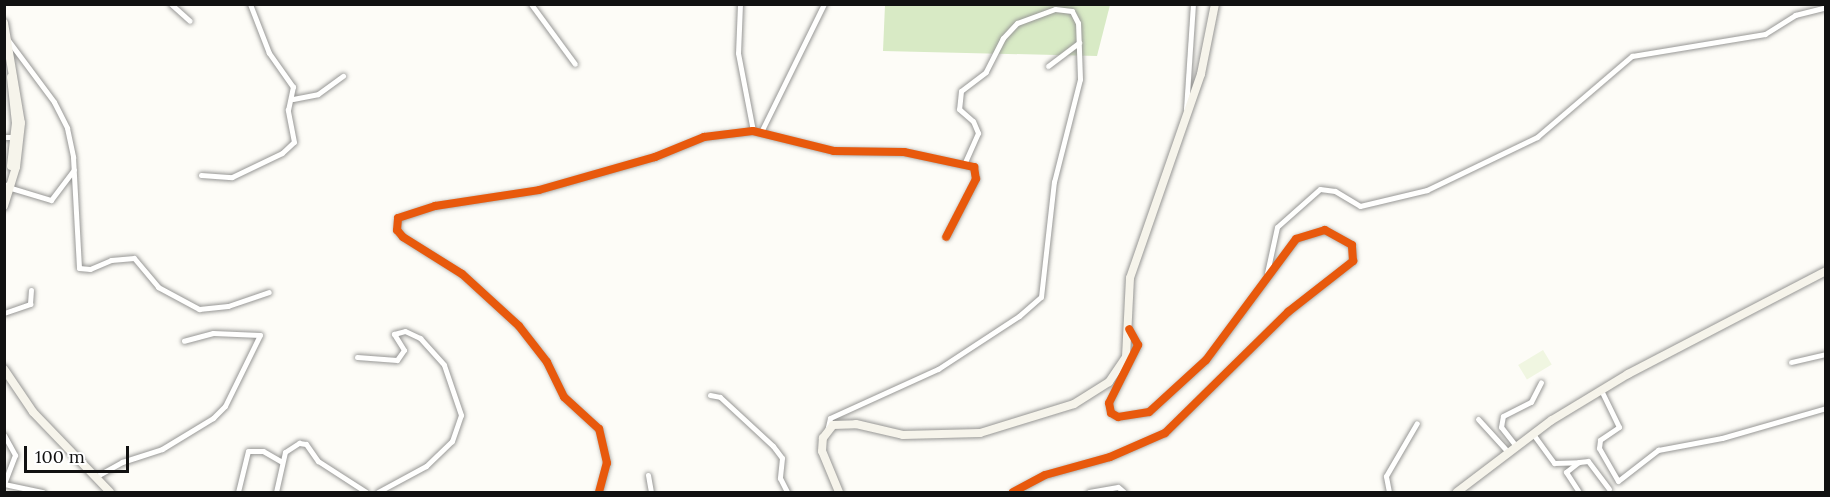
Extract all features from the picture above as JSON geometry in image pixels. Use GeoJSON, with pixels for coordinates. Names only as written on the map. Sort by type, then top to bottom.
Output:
{"type":"FeatureCollection","features":[{"type":"Feature","properties":{"kind":"street"},"geometry":{"type":"LineString","coordinates":[[171,4],[190,21]]}},
{"type":"Feature","properties":{"kind":"street"},"geometry":{"type":"LineString","coordinates":[[201,176],[232,177],[289,148],[295,135],[288,110],[293,99],[293,87],[269,53],[250,4]]}},
{"type":"Feature","properties":{"kind":"street"},"geometry":{"type":"LineString","coordinates":[[531,4],[575,64]]}},
{"type":"Feature","properties":{"kind":"street"},"geometry":{"type":"LineString","coordinates":[[761,132],[825,4]]}},
{"type":"Feature","properties":{"kind":"street"},"geometry":{"type":"LineString","coordinates":[[1186,111],[1193,4]]}},
{"type":"Feature","properties":{"kind":"street"},"geometry":{"type":"LineString","coordinates":[[827,431],[844,423],[903,435],[950,437],[1044,416],[1109,382],[1126,357],[1130,278],[1186,111],[1201,74],[1215,4]]}},
{"type":"Feature","properties":{"kind":"street"},"geometry":{"type":"LineString","coordinates":[[742,6],[738,53],[753,131]]}},
{"type":"Feature","properties":{"kind":"street"},"geometry":{"type":"LineString","coordinates":[[1267,276],[1270,244],[1277,227],[1320,189],[1335,191],[1360,206],[1427,190],[1537,136],[1632,56],[1765,34],[1795,15],[1826,7]]}},
{"type":"Feature","properties":{"kind":"street"},"geometry":{"type":"LineString","coordinates":[[839,492],[824,464],[822,451],[830,418],[938,369],[1019,316],[1041,297],[1054,182],[1080,79],[1077,18],[1065,9],[1009,29],[986,72],[961,91],[959,109],[973,121],[978,133],[964,165]]}},
{"type":"Feature","properties":{"kind":"street"},"geometry":{"type":"LineString","coordinates":[[4,23],[15,97],[15,137],[4,206]]}},
{"type":"Feature","properties":{"kind":"street"},"geometry":{"type":"LineString","coordinates":[[6,43],[61,113],[74,170],[79,222],[76,260],[82,269],[134,258],[158,287],[199,309],[228,306],[269,292]]}},
{"type":"Feature","properties":{"kind":"street"},"geometry":{"type":"LineString","coordinates":[[6,43],[21,110],[7,187]]}},
{"type":"Feature","properties":{"kind":"street"},"geometry":{"type":"LineString","coordinates":[[1048,66],[1079,43]]}},
{"type":"Feature","properties":{"kind":"street"},"geometry":{"type":"LineString","coordinates":[[293,99],[318,94],[343,76]]}},
{"type":"Feature","properties":{"kind":"street"},"geometry":{"type":"LineString","coordinates":[[599,492],[607,463],[599,429],[564,397],[547,362],[514,321],[462,274],[403,237],[397,230],[398,218],[442,204],[539,190],[655,158],[704,138],[753,131],[834,151],[904,152],[974,167],[976,179],[946,237]]}},
{"type":"Feature","properties":{"kind":"street"},"geometry":{"type":"LineString","coordinates":[[4,136],[15,137]]}},
{"type":"Feature","properties":{"kind":"street"},"geometry":{"type":"LineString","coordinates":[[7,187],[47,201],[74,170]]}},
{"type":"Feature","properties":{"kind":"street"},"geometry":{"type":"LineString","coordinates":[[1013,492],[1045,475],[1110,457],[1165,433],[1283,317],[1353,261],[1354,250],[1349,240],[1334,232],[1313,231],[1296,239],[1206,360],[1149,412],[1115,416],[1109,403],[1138,345],[1129,329]]}},
{"type":"Feature","properties":{"kind":"street"},"geometry":{"type":"LineString","coordinates":[[1457,492],[1516,446],[1601,390],[1826,271]]}},
{"type":"Feature","properties":{"kind":"street"},"geometry":{"type":"LineString","coordinates":[[4,312],[30,304],[31,290]]}},
{"type":"Feature","properties":{"kind":"street"},"geometry":{"type":"LineString","coordinates":[[357,357],[397,360],[404,350],[394,334],[405,331],[420,338],[437,353],[459,404],[459,428],[452,441],[426,466],[382,492]]}},
{"type":"Feature","properties":{"kind":"street"},"geometry":{"type":"LineString","coordinates":[[95,477],[122,462],[162,449],[213,418],[225,406],[260,335],[213,333],[184,341]]}},
{"type":"Feature","properties":{"kind":"street"},"geometry":{"type":"LineString","coordinates":[[1791,362],[1826,354]]}},
{"type":"Feature","properties":{"kind":"street"},"geometry":{"type":"LineString","coordinates":[[4,369],[33,412],[110,492]]}},
{"type":"Feature","properties":{"kind":"street"},"geometry":{"type":"LineString","coordinates":[[1516,446],[1501,427],[1503,416],[1531,402],[1541,382]]}},
{"type":"Feature","properties":{"kind":"street"},"geometry":{"type":"LineString","coordinates":[[1601,390],[1619,428],[1600,440],[1599,448],[1618,481]]}},
{"type":"Feature","properties":{"kind":"street"},"geometry":{"type":"LineString","coordinates":[[710,395],[720,397],[773,446],[782,458],[780,478],[787,492]]}},
{"type":"Feature","properties":{"kind":"street"},"geometry":{"type":"LineString","coordinates":[[1533,434],[1554,463],[1588,461],[1607,491],[1658,450],[1722,438],[1826,408]]}},
{"type":"Feature","properties":{"kind":"street"},"geometry":{"type":"LineString","coordinates":[[1478,419],[1508,452]]}},
{"type":"Feature","properties":{"kind":"street"},"geometry":{"type":"LineString","coordinates":[[1389,492],[1386,476],[1417,423]]}},
{"type":"Feature","properties":{"kind":"street"},"geometry":{"type":"LineString","coordinates":[[4,435],[15,455],[5,486],[43,492]]}},
{"type":"Feature","properties":{"kind":"street"},"geometry":{"type":"LineString","coordinates":[[276,492],[282,462],[288,447],[306,444],[318,461],[366,492]]}},
{"type":"Feature","properties":{"kind":"street"},"geometry":{"type":"LineString","coordinates":[[238,492],[248,451],[263,452],[282,462]]}},
{"type":"Feature","properties":{"kind":"street"},"geometry":{"type":"LineString","coordinates":[[1579,462],[1566,472],[1579,492]]}},
{"type":"Feature","properties":{"kind":"street"},"geometry":{"type":"LineString","coordinates":[[648,475],[651,492]]}},
{"type":"Feature","properties":{"kind":"street"},"geometry":{"type":"LineString","coordinates":[[1089,492],[1118,487],[1124,492]]}},
{"type":"Feature","properties":{"kind":"green space"},"geometry":{"type":"Polygon","coordinates":[[[885,5],[1110,5],[1097,56],[883,51],[885,5]]]}},
{"type":"Feature","properties":{"kind":"green space"},"geometry":{"type":"Polygon","coordinates":[[[1543,350],[1552,365],[1527,380],[1518,365],[1543,350]]]}},
{"type":"Feature","properties":{"kind":"cycle path"},"geometry":{"type":"LineString","coordinates":[[599,492],[607,463],[599,429],[564,397],[547,362],[519,326],[462,274],[403,237],[397,230],[398,218],[435,206],[539,190],[655,157],[704,137],[753,131],[834,151],[904,152],[974,167],[976,179],[946,237]]}},
{"type":"Feature","properties":{"kind":"cycle path"},"geometry":{"type":"LineString","coordinates":[[1013,492],[1045,475],[1110,457],[1165,433],[1288,312],[1353,261],[1352,245],[1325,230],[1296,239],[1206,360],[1149,412],[1118,417],[1111,413],[1109,403],[1138,345],[1129,329]]}}]}
